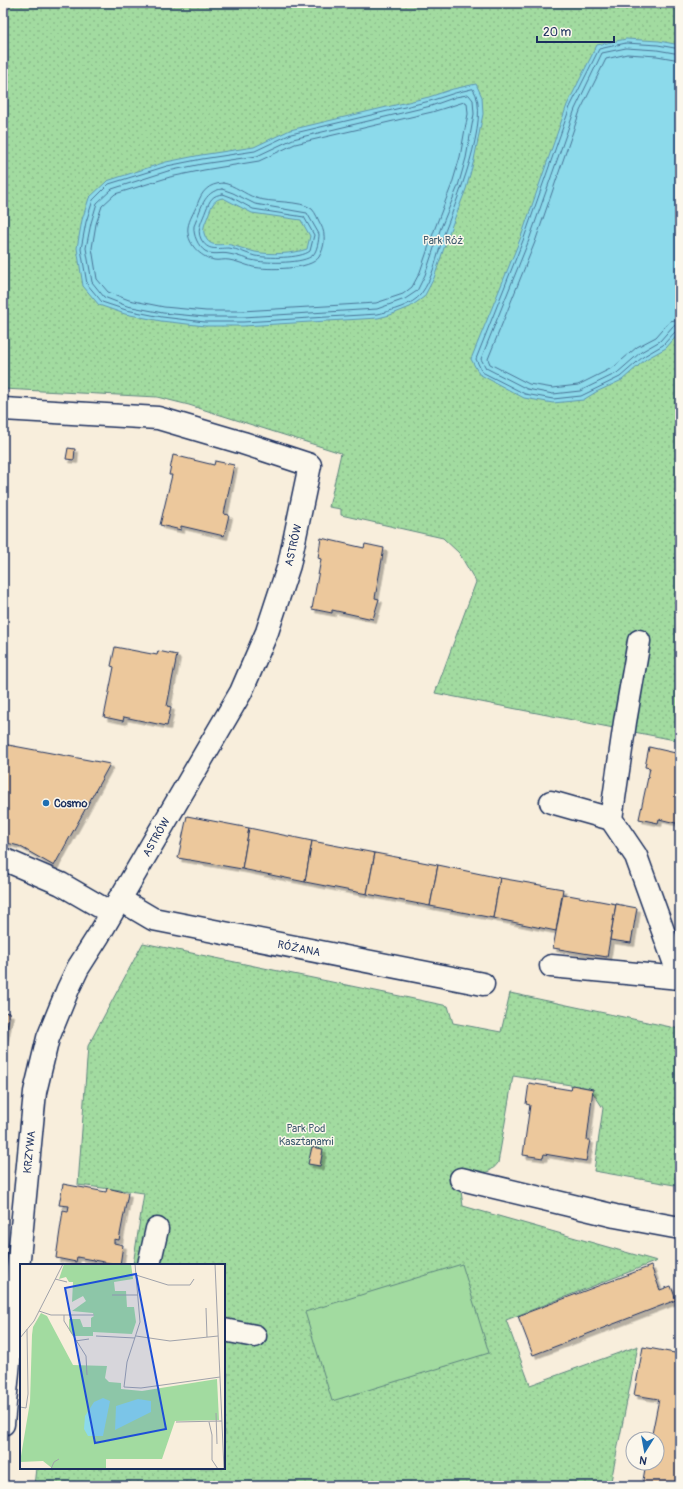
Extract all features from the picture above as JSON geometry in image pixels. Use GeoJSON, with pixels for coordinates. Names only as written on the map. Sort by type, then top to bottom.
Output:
{"type":"FeatureCollection","features":[{"type":"Feature","properties":{"kind":"street","name":"ASTRÓW"},"geometry":{"type":"LineString","coordinates":[[3,409],[158,418],[243,443],[310,465],[289,565],[262,645],[241,692],[115,906]]}},
{"type":"Feature","properties":{"kind":"street"},"geometry":{"type":"LineString","coordinates":[[611,819],[639,640]]}},
{"type":"Feature","properties":{"kind":"street"},"geometry":{"type":"LineString","coordinates":[[551,802],[611,819],[636,856],[680,978],[551,966]]}},
{"type":"Feature","properties":{"kind":"street","name":"RÓŻANA"},"geometry":{"type":"LineString","coordinates":[[3,859],[115,906],[153,919],[483,984]]}},
{"type":"Feature","properties":{"kind":"street","name":"KRZYWA"},"geometry":{"type":"LineString","coordinates":[[20,1264],[35,1092],[48,1038],[78,968],[115,906]]}},
{"type":"Feature","properties":{"kind":"street"},"geometry":{"type":"LineString","coordinates":[[461,1179],[614,1216],[680,1228]]}},
{"type":"Feature","properties":{"kind":"street"},"geometry":{"type":"LineString","coordinates":[[149,1264],[157,1229]]}},
{"type":"Feature","properties":{"kind":"street","name":"KRZYWA"},"geometry":{"type":"LineString","coordinates":[[3,1424],[20,1266]]}},
{"type":"Feature","properties":{"kind":"street"},"geometry":{"type":"LineString","coordinates":[[225,1330],[255,1336]]}},
{"type":"Feature","properties":{"kind":"green space","name":"Park Róż"},"geometry":{"type":"Polygon","coordinates":[[[3,3],[680,3],[680,741],[435,693],[476,582],[459,553],[443,538],[341,515],[341,509],[329,507],[341,453],[189,405],[157,397],[3,389],[3,3]]]}},
{"type":"Feature","properties":{"kind":"green space","name":"Park Pod Kasztanami"},"geometry":{"type":"Polygon","coordinates":[[[143,943],[448,1006],[453,1023],[501,1032],[510,993],[680,1029],[680,1186],[594,1171],[603,1108],[590,1088],[513,1076],[498,1163],[494,1168],[485,1173],[458,1168],[463,1206],[657,1261],[506,1320],[530,1385],[638,1346],[610,1486],[34,1486],[36,1469],[225,1469],[225,1392],[228,1373],[225,1372],[225,1264],[133,1264],[144,1193],[78,1185],[88,1046],[143,943]]]}},
{"type":"Feature","properties":{"kind":"green space"},"geometry":{"type":"Polygon","coordinates":[[[462,1264],[489,1353],[332,1401],[305,1312],[462,1264]]]}},
{"type":"Feature","properties":{"kind":"water"},"geometry":{"type":"Polygon","coordinates":[[[626,39],[659,41],[680,45],[680,332],[666,348],[646,359],[622,380],[583,400],[553,403],[524,398],[479,374],[471,359],[521,237],[567,105],[597,45],[626,39]]]}},
{"type":"Feature","properties":{"kind":"water"},"geometry":{"type":"Polygon","coordinates":[[[476,84],[482,97],[483,114],[474,160],[466,189],[434,278],[424,297],[410,307],[378,318],[243,326],[205,326],[161,321],[125,314],[99,305],[83,286],[77,248],[82,220],[89,198],[107,181],[166,162],[254,147],[290,130],[429,97],[453,89],[476,84]],[[223,198],[215,201],[212,205],[204,227],[204,233],[207,240],[216,245],[231,245],[261,253],[288,253],[307,249],[310,236],[301,220],[252,213],[223,198]]]}},
{"type":"Feature","properties":{"kind":"building"},"geometry":{"type":"Polygon","coordinates":[[[68,448],[75,449],[74,460],[66,459],[68,448]]]}},
{"type":"Feature","properties":{"kind":"building"},"geometry":{"type":"Polygon","coordinates":[[[173,455],[214,465],[215,461],[234,465],[224,514],[229,515],[224,536],[181,526],[181,530],[160,525],[172,475],[169,475],[173,455]]]}},
{"type":"Feature","properties":{"kind":"building"},"geometry":{"type":"Polygon","coordinates":[[[321,538],[364,548],[365,544],[384,548],[375,598],[379,599],[373,619],[332,610],[332,613],[312,609],[321,559],[318,558],[321,538]]]}},
{"type":"Feature","properties":{"kind":"building"},"geometry":{"type":"Polygon","coordinates":[[[115,647],[157,655],[158,651],[177,655],[167,706],[171,707],[167,726],[124,717],[123,721],[104,717],[114,667],[111,666],[115,647]]]}},
{"type":"Feature","properties":{"kind":"building","name":"Cosmo"},"geometry":{"type":"Polygon","coordinates":[[[3,744],[110,764],[54,866],[19,846],[3,842],[3,744]]]}},
{"type":"Feature","properties":{"kind":"building"},"geometry":{"type":"Polygon","coordinates":[[[649,747],[680,754],[680,824],[659,819],[658,823],[639,819],[650,768],[645,767],[649,747]]]}},
{"type":"Feature","properties":{"kind":"building"},"geometry":{"type":"Polygon","coordinates":[[[187,816],[249,828],[242,869],[178,858],[187,816]]]}},
{"type":"Feature","properties":{"kind":"building"},"geometry":{"type":"Polygon","coordinates":[[[249,828],[312,841],[305,882],[242,869],[249,828]]]}},
{"type":"Feature","properties":{"kind":"building"},"geometry":{"type":"Polygon","coordinates":[[[312,841],[375,853],[367,894],[305,882],[312,841]]]}},
{"type":"Feature","properties":{"kind":"building"},"geometry":{"type":"Polygon","coordinates":[[[375,853],[438,865],[430,906],[367,894],[375,853]]]}},
{"type":"Feature","properties":{"kind":"building"},"geometry":{"type":"Polygon","coordinates":[[[438,865],[500,878],[493,918],[430,906],[438,865]]]}},
{"type":"Feature","properties":{"kind":"building"},"geometry":{"type":"Polygon","coordinates":[[[500,878],[563,889],[556,931],[493,918],[500,878]]]}},
{"type":"Feature","properties":{"kind":"building"},"geometry":{"type":"Polygon","coordinates":[[[563,894],[616,904],[607,957],[553,948],[563,894]]]}},
{"type":"Feature","properties":{"kind":"building"},"geometry":{"type":"Polygon","coordinates":[[[616,904],[637,908],[631,943],[610,940],[616,904]]]}},
{"type":"Feature","properties":{"kind":"building"},"geometry":{"type":"Polygon","coordinates":[[[3,1012],[10,1013],[3,1046],[3,1012]]]}},
{"type":"Feature","properties":{"kind":"building"},"geometry":{"type":"Polygon","coordinates":[[[529,1083],[571,1090],[572,1085],[593,1089],[587,1140],[590,1140],[586,1161],[544,1154],[543,1158],[523,1155],[530,1105],[526,1104],[529,1083]]]}},
{"type":"Feature","properties":{"kind":"building"},"geometry":{"type":"Polygon","coordinates":[[[312,1147],[323,1149],[320,1166],[308,1164],[312,1147]]]}},
{"type":"Feature","properties":{"kind":"building"},"geometry":{"type":"Polygon","coordinates":[[[63,1184],[106,1192],[107,1188],[128,1193],[119,1240],[114,1239],[114,1243],[123,1245],[120,1264],[77,1257],[76,1262],[56,1258],[63,1210],[68,1211],[69,1206],[59,1205],[63,1184]]]}},
{"type":"Feature","properties":{"kind":"building"},"geometry":{"type":"Polygon","coordinates":[[[651,1266],[660,1290],[671,1286],[676,1300],[533,1355],[518,1316],[651,1266]]]}},
{"type":"Feature","properties":{"kind":"building"},"geometry":{"type":"Polygon","coordinates":[[[643,1347],[680,1354],[680,1486],[642,1486],[645,1471],[665,1471],[665,1431],[653,1431],[659,1399],[634,1395],[643,1347]]]}},
{"type":"Feature","properties":{"kind":"place","name":"Cosmo"},"geometry":{"type":"Point","coordinates":[46,803]}}]}
